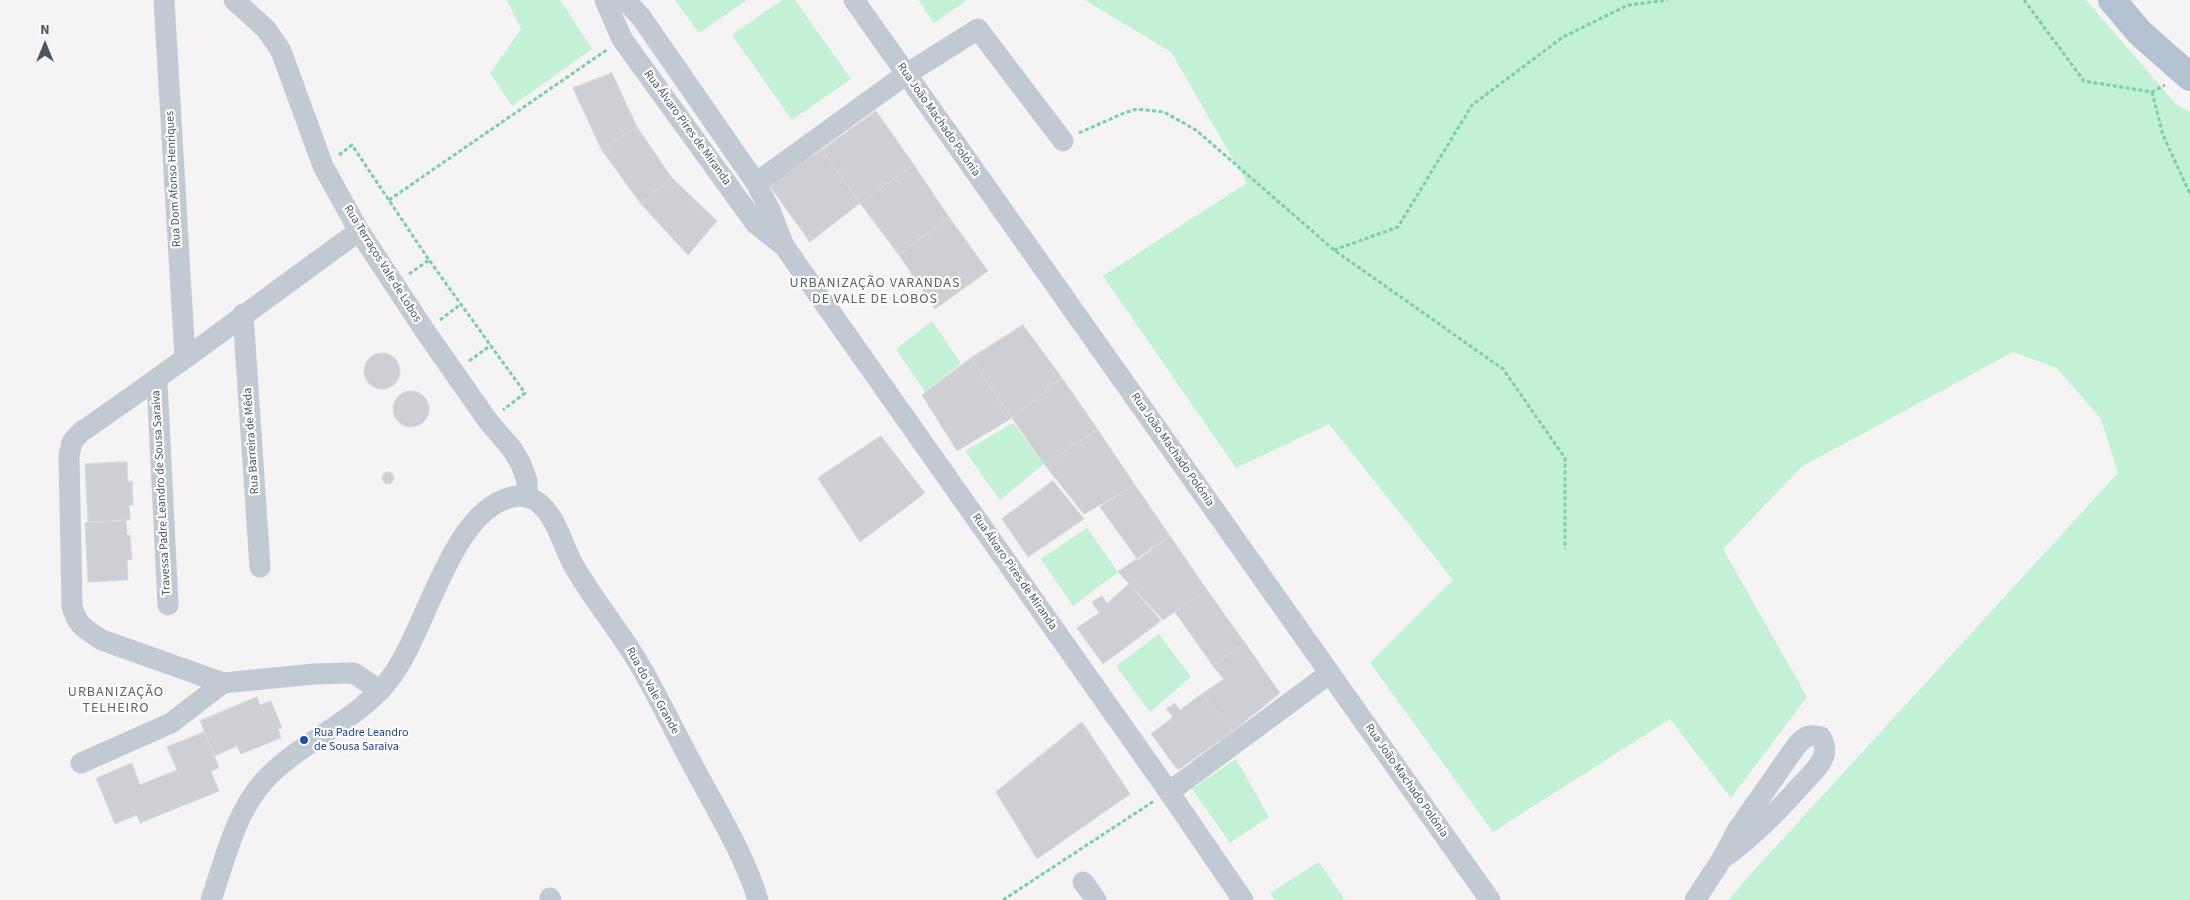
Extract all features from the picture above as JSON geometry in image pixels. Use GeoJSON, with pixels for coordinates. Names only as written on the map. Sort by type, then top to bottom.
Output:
{"type":"FeatureCollection","features":[{"type":"Feature","properties":{"kind":"main road"},"geometry":{"type":"LineString","coordinates":[[2112,0],[2140,33],[2188,75]]}},
{"type":"Feature","properties":{"kind":"street","name":"Rua Dom Afonso Henriques"},"geometry":{"type":"LineString","coordinates":[[164,0],[185,358]]}},
{"type":"Feature","properties":{"kind":"street","name":"Rua Terraços Vale de Lobos"},"geometry":{"type":"LineString","coordinates":[[234,0],[266,29],[281,51],[323,166],[358,231],[488,422],[512,449],[522,464],[527,481],[527,496]]}},
{"type":"Feature","properties":{"kind":"street","name":"Rua Álvaro Pires de Miranda"},"geometry":{"type":"LineString","coordinates":[[605,0],[622,39],[756,224],[784,246]]}},
{"type":"Feature","properties":{"kind":"street","name":"Rua Álvaro Pires de Miranda"},"geometry":{"type":"LineString","coordinates":[[625,0],[641,17],[756,183],[770,210],[784,246],[1243,900]]}},
{"type":"Feature","properties":{"kind":"street","name":"Rua João Machado Polónia"},"geometry":{"type":"LineString","coordinates":[[854,0],[1490,900]]}},
{"type":"Feature","properties":{"kind":"street"},"geometry":{"type":"LineString","coordinates":[[756,183],[906,75],[978,29],[1063,141]]}},
{"type":"Feature","properties":{"kind":"street"},"geometry":{"type":"LineString","coordinates":[[358,231],[243,314],[157,381],[81,432],[72,442],[69,456],[72,606],[76,620],[85,630],[102,640],[223,683],[314,674],[354,673],[380,691]]}},
{"type":"Feature","properties":{"kind":"street","name":"Rua Barreira de Mêda"},"geometry":{"type":"LineString","coordinates":[[243,314],[260,568]]}},
{"type":"Feature","properties":{"kind":"street","name":"Travessa Padre Leandro de Sousa Saraiva"},"geometry":{"type":"LineString","coordinates":[[157,381],[168,605]]}},
{"type":"Feature","properties":{"kind":"street"},"geometry":{"type":"LineString","coordinates":[[211,900],[240,820],[264,782],[281,766],[360,709],[380,691],[395,672],[453,553],[470,528],[488,508],[502,500],[514,496],[527,496]]}},
{"type":"Feature","properties":{"kind":"street","name":"Rua do Vale Grande"},"geometry":{"type":"LineString","coordinates":[[527,496],[543,506],[555,523],[573,565],[635,656],[744,860],[758,900]]}},
{"type":"Feature","properties":{"kind":"street"},"geometry":{"type":"LineString","coordinates":[[1169,792],[1330,673]]}},
{"type":"Feature","properties":{"kind":"street"},"geometry":{"type":"LineString","coordinates":[[81,763],[171,723],[223,683]]}},
{"type":"Feature","properties":{"kind":"street"},"geometry":{"type":"LineString","coordinates":[[1695,900],[1722,859],[1738,829],[1797,745],[1804,737],[1811,734],[1821,737],[1825,747],[1824,756],[1818,766],[1780,810],[1747,841],[1722,859]]}},
{"type":"Feature","properties":{"kind":"street"},"geometry":{"type":"LineString","coordinates":[[1083,882],[1096,900]]}},
{"type":"Feature","properties":{"kind":"path"},"geometry":{"type":"LineString","coordinates":[[1334,250],[1398,227],[1472,105],[1563,37],[1628,5],[1668,0]]}},
{"type":"Feature","properties":{"kind":"path"},"geometry":{"type":"LineString","coordinates":[[2024,0],[2084,81],[2152,92],[2188,75]]}},
{"type":"Feature","properties":{"kind":"path"},"geometry":{"type":"LineString","coordinates":[[389,200],[622,39]]}},
{"type":"Feature","properties":{"kind":"path"},"geometry":{"type":"LineString","coordinates":[[2152,92],[2163,136],[2190,194]]}},
{"type":"Feature","properties":{"kind":"path"},"geometry":{"type":"LineString","coordinates":[[1063,141],[1137,109],[1164,112],[1196,130],[1334,250],[1503,369],[1565,458],[1566,549]]}},
{"type":"Feature","properties":{"kind":"path"},"geometry":{"type":"LineString","coordinates":[[323,166],[352,145],[429,260],[525,393],[488,422]]}},
{"type":"Feature","properties":{"kind":"path"},"geometry":{"type":"LineString","coordinates":[[395,284],[429,260]]}},
{"type":"Feature","properties":{"kind":"path"},"geometry":{"type":"LineString","coordinates":[[425,331],[461,304]]}},
{"type":"Feature","properties":{"kind":"path"},"geometry":{"type":"LineString","coordinates":[[454,372],[491,345]]}},
{"type":"Feature","properties":{"kind":"path"},"geometry":{"type":"LineString","coordinates":[[1003,900],[1169,792]]}},
{"type":"Feature","properties":{"kind":"green space"},"geometry":{"type":"Polygon","coordinates":[[[507,0],[560,0],[592,49],[512,106],[490,73],[521,29],[507,0]]]}},
{"type":"Feature","properties":{"kind":"green space"},"geometry":{"type":"Polygon","coordinates":[[[675,0],[747,0],[699,33],[675,0]]]}},
{"type":"Feature","properties":{"kind":"green space"},"geometry":{"type":"Polygon","coordinates":[[[782,0],[795,0],[851,79],[792,120],[732,35],[782,0]]]}},
{"type":"Feature","properties":{"kind":"green space"},"geometry":{"type":"Polygon","coordinates":[[[918,0],[967,0],[934,23],[918,0]]]}},
{"type":"Feature","properties":{"kind":"green space"},"geometry":{"type":"Polygon","coordinates":[[[1085,0],[2086,0],[2176,104],[2190,112],[2190,900],[1729,900],[1746,879],[2118,473],[2101,419],[2057,368],[2013,352],[1801,467],[1723,549],[1807,697],[1731,798],[1670,719],[1493,832],[1370,663],[1453,580],[1329,424],[1236,468],[1103,276],[1247,183],[1171,52],[1085,0]]]}},
{"type":"Feature","properties":{"kind":"green space"},"geometry":{"type":"Polygon","coordinates":[[[932,321],[961,363],[925,392],[896,349],[932,321]]]}},
{"type":"Feature","properties":{"kind":"green space"},"geometry":{"type":"Polygon","coordinates":[[[1013,423],[1044,464],[1000,500],[965,451],[1013,423]]]}},
{"type":"Feature","properties":{"kind":"green space"},"geometry":{"type":"Polygon","coordinates":[[[1087,528],[1118,572],[1073,606],[1041,559],[1087,528]]]}},
{"type":"Feature","properties":{"kind":"green space"},"geometry":{"type":"Polygon","coordinates":[[[1159,634],[1191,677],[1150,712],[1116,666],[1159,634]]]}},
{"type":"Feature","properties":{"kind":"green space"},"geometry":{"type":"Polygon","coordinates":[[[1236,759],[1269,817],[1230,843],[1192,789],[1236,759]]]}},
{"type":"Feature","properties":{"kind":"green space"},"geometry":{"type":"Polygon","coordinates":[[[1319,862],[1345,900],[1275,900],[1270,893],[1319,862]]]}},
{"type":"Feature","properties":{"kind":"building"},"geometry":{"type":"Polygon","coordinates":[[[612,73],[637,127],[601,149],[573,88],[612,73]]]}},
{"type":"Feature","properties":{"kind":"building"},"geometry":{"type":"Polygon","coordinates":[[[876,111],[914,165],[860,203],[822,150],[876,111]]]}},
{"type":"Feature","properties":{"kind":"building"},"geometry":{"type":"Polygon","coordinates":[[[637,127],[672,178],[641,204],[601,149],[637,127]]]}},
{"type":"Feature","properties":{"kind":"building"},"geometry":{"type":"Polygon","coordinates":[[[822,150],[860,203],[810,242],[769,185],[822,150]]]}},
{"type":"Feature","properties":{"kind":"building"},"geometry":{"type":"Polygon","coordinates":[[[914,165],[949,217],[899,255],[860,203],[914,165]]]}},
{"type":"Feature","properties":{"kind":"building"},"geometry":{"type":"Polygon","coordinates":[[[672,178],[717,221],[688,255],[641,204],[672,178]]]}},
{"type":"Feature","properties":{"kind":"building"},"geometry":{"type":"Polygon","coordinates":[[[949,217],[988,271],[935,309],[899,255],[949,217]]]}},
{"type":"Feature","properties":{"kind":"building"},"geometry":{"type":"Polygon","coordinates":[[[1023,325],[1062,378],[1012,418],[971,358],[1023,325]]]}},
{"type":"Feature","properties":{"kind":"building"},"geometry":{"type":"Polygon","coordinates":[[[382,353],[394,359],[400,371],[394,383],[382,389],[370,383],[364,371],[370,359],[382,353]]]}},
{"type":"Feature","properties":{"kind":"building"},"geometry":{"type":"Polygon","coordinates":[[[971,358],[1012,418],[957,451],[922,395],[971,358]]]}},
{"type":"Feature","properties":{"kind":"building"},"geometry":{"type":"Polygon","coordinates":[[[1062,378],[1098,430],[1044,464],[1012,418],[1062,378]]]}},
{"type":"Feature","properties":{"kind":"building"},"geometry":{"type":"Polygon","coordinates":[[[411,391],[423,397],[429,409],[423,421],[411,427],[399,421],[393,409],[399,397],[411,391]]]}},
{"type":"Feature","properties":{"kind":"building"},"geometry":{"type":"Polygon","coordinates":[[[1098,430],[1135,485],[1084,514],[1044,464],[1098,430]]]}},
{"type":"Feature","properties":{"kind":"building"},"geometry":{"type":"Polygon","coordinates":[[[881,436],[925,493],[860,542],[818,478],[881,436]]]}},
{"type":"Feature","properties":{"kind":"building"},"geometry":{"type":"Polygon","coordinates":[[[127,462],[128,482],[132,481],[133,505],[129,505],[130,520],[88,522],[85,464],[127,462]]]}},
{"type":"Feature","properties":{"kind":"building"},"geometry":{"type":"Polygon","coordinates":[[[388,472],[394,478],[388,484],[382,478],[388,472]]]}},
{"type":"Feature","properties":{"kind":"building"},"geometry":{"type":"Polygon","coordinates":[[[1053,481],[1084,519],[1028,557],[1002,519],[1053,481]]]}},
{"type":"Feature","properties":{"kind":"building"},"geometry":{"type":"Polygon","coordinates":[[[1135,485],[1170,536],[1138,560],[1100,507],[1135,485]]]}},
{"type":"Feature","properties":{"kind":"building"},"geometry":{"type":"Polygon","coordinates":[[[126,521],[127,535],[130,535],[132,560],[127,560],[128,580],[88,582],[85,523],[126,521]]]}},
{"type":"Feature","properties":{"kind":"building"},"geometry":{"type":"Polygon","coordinates":[[[1170,536],[1207,590],[1163,620],[1118,572],[1170,536]]]}},
{"type":"Feature","properties":{"kind":"building"},"geometry":{"type":"Polygon","coordinates":[[[1129,584],[1161,621],[1103,664],[1077,628],[1099,613],[1092,602],[1102,596],[1107,603],[1129,584]]]}},
{"type":"Feature","properties":{"kind":"building"},"geometry":{"type":"Polygon","coordinates":[[[1207,590],[1245,643],[1213,666],[1175,612],[1207,590]]]}},
{"type":"Feature","properties":{"kind":"building"},"geometry":{"type":"Polygon","coordinates":[[[1245,643],[1280,693],[1233,731],[1202,694],[1224,679],[1213,666],[1245,643]]]}},
{"type":"Feature","properties":{"kind":"building"},"geometry":{"type":"Polygon","coordinates":[[[1202,694],[1233,731],[1178,770],[1151,734],[1173,717],[1166,709],[1175,703],[1180,710],[1202,694]]]}},
{"type":"Feature","properties":{"kind":"building"},"geometry":{"type":"Polygon","coordinates":[[[257,697],[260,705],[271,701],[282,728],[278,729],[281,738],[241,754],[237,746],[214,756],[200,721],[257,697]]]}},
{"type":"Feature","properties":{"kind":"building"},"geometry":{"type":"Polygon","coordinates":[[[1082,722],[1130,794],[1037,859],[996,792],[1082,722]]]}},
{"type":"Feature","properties":{"kind":"building"},"geometry":{"type":"Polygon","coordinates":[[[205,732],[219,768],[211,771],[219,791],[140,823],[137,815],[115,824],[96,778],[132,763],[140,785],[177,770],[167,747],[205,732]]]}},
{"type":"Feature","properties":{"kind":"place","name":"Rua Padre Leandro de Sousa Saraiva"},"geometry":{"type":"Point","coordinates":[304,740]}},
{"type":"Feature","properties":{"kind":"district","name":"URBANIZAÇÃO VARANDAS DE VALE DE LOBOS"},"geometry":{"type":"Point","coordinates":[875,292]}},
{"type":"Feature","properties":{"kind":"district","name":"URBANIZAÇÃO TELHEIRO"},"geometry":{"type":"Point","coordinates":[116,702]}}]}
